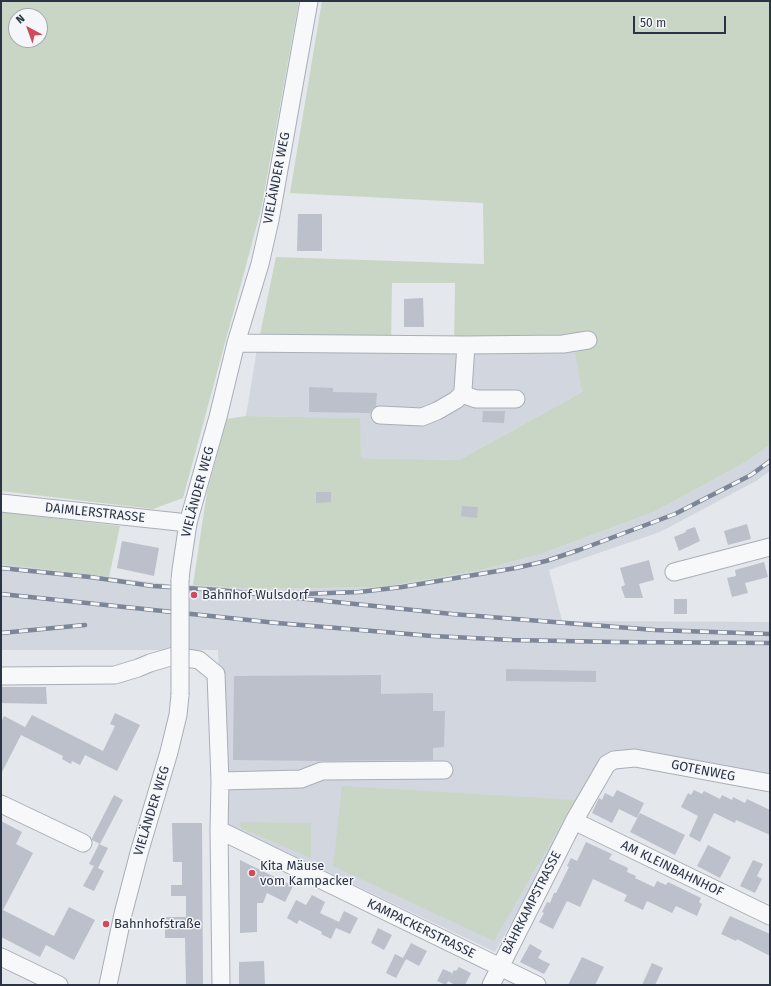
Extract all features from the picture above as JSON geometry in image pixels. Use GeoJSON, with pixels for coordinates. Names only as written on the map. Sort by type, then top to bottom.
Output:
{"type":"FeatureCollection","features":[{"type":"Feature","properties":{"kind":"street","name":"VIELÄNDER WEG"},"geometry":{"type":"LineString","coordinates":[[108,985],[123,914],[178,715],[180,695],[180,580],[188,523],[218,417],[236,343],[260,264],[270,220],[309,1]]}},
{"type":"Feature","properties":{"kind":"street"},"geometry":{"type":"LineString","coordinates":[[236,343],[466,345],[563,344],[588,340]]}},
{"type":"Feature","properties":{"kind":"street"},"geometry":{"type":"LineString","coordinates":[[380,415],[422,417],[437,411],[456,400],[462,394],[463,390],[466,345]]}},
{"type":"Feature","properties":{"kind":"street"},"geometry":{"type":"LineString","coordinates":[[462,394],[476,399],[516,399]]}},
{"type":"Feature","properties":{"kind":"street","name":"DAIMLERSTRASSE"},"geometry":{"type":"LineString","coordinates":[[1,502],[188,523]]}},
{"type":"Feature","properties":{"kind":"street"},"geometry":{"type":"LineString","coordinates":[[674,572],[770,547]]}},
{"type":"Feature","properties":{"kind":"street"},"geometry":{"type":"LineString","coordinates":[[1,676],[115,675],[174,656],[199,660],[216,674],[220,780],[219,830],[221,985]]}},
{"type":"Feature","properties":{"kind":"street","name":"GOTENWEG"},"geometry":{"type":"LineString","coordinates":[[574,821],[607,764],[614,760],[635,758],[770,783]]}},
{"type":"Feature","properties":{"kind":"street"},"geometry":{"type":"LineString","coordinates":[[220,780],[301,779],[322,771],[444,770]]}},
{"type":"Feature","properties":{"kind":"street"},"geometry":{"type":"LineString","coordinates":[[1,804],[83,843]]}},
{"type":"Feature","properties":{"kind":"street","name":"AM KLEINBAHNHOF"},"geometry":{"type":"LineString","coordinates":[[574,821],[770,916]]}},
{"type":"Feature","properties":{"kind":"street","name":"BÄHRKAMPSTRASSE"},"geometry":{"type":"LineString","coordinates":[[491,985],[574,821]]}},
{"type":"Feature","properties":{"kind":"street","name":"KAMPACKERSTRASSE"},"geometry":{"type":"LineString","coordinates":[[219,830],[537,985]]}},
{"type":"Feature","properties":{"kind":"street"},"geometry":{"type":"LineString","coordinates":[[1,957],[59,985]]}},
{"type":"Feature","properties":{"kind":"shaded area"},"geometry":{"type":"Polygon","coordinates":[[[575,348],[582,392],[459,460],[361,458],[359,418],[246,416],[257,349],[575,348]]]}},
{"type":"Feature","properties":{"kind":"shaded area"},"geometry":{"type":"Polygon","coordinates":[[[770,445],[770,471],[756,481],[660,532],[549,570],[562,621],[770,622],[770,775],[607,753],[495,952],[224,823],[218,650],[1,650],[1,564],[183,586],[193,585],[259,589],[384,587],[481,570],[544,553],[654,512],[744,463],[770,445]]]}},
{"type":"Feature","properties":{"kind":"green space"},"geometry":{"type":"Polygon","coordinates":[[[1,1],[299,1],[261,210],[183,498],[153,509],[1,491],[1,1]]]}},
{"type":"Feature","properties":{"kind":"green space"},"geometry":{"type":"Polygon","coordinates":[[[322,1],[770,1],[770,445],[744,463],[654,512],[544,553],[481,570],[384,587],[258,589],[193,585],[207,492],[227,419],[246,416],[360,418],[361,458],[459,460],[582,392],[574,348],[454,350],[455,283],[392,283],[391,349],[257,349],[276,257],[484,264],[483,203],[290,193],[322,1]]]}},
{"type":"Feature","properties":{"kind":"green space"},"geometry":{"type":"Polygon","coordinates":[[[1,512],[120,526],[109,577],[1,564],[1,512]]]}},
{"type":"Feature","properties":{"kind":"green space"},"geometry":{"type":"Polygon","coordinates":[[[342,786],[575,800],[494,941],[333,866],[342,786]]]}},
{"type":"Feature","properties":{"kind":"green space"},"geometry":{"type":"Polygon","coordinates":[[[240,822],[311,823],[311,858],[241,828],[240,822]]]}},
{"type":"Feature","properties":{"kind":"building"},"geometry":{"type":"Polygon","coordinates":[[[298,214],[322,214],[322,251],[297,251],[298,214]]]}},
{"type":"Feature","properties":{"kind":"building"},"geometry":{"type":"Polygon","coordinates":[[[423,298],[424,327],[404,327],[404,299],[423,298]]]}},
{"type":"Feature","properties":{"kind":"building"},"geometry":{"type":"Polygon","coordinates":[[[309,387],[333,388],[333,392],[377,393],[376,406],[370,413],[309,412],[309,387]]]}},
{"type":"Feature","properties":{"kind":"building"},"geometry":{"type":"Polygon","coordinates":[[[483,411],[505,411],[504,423],[482,422],[483,411]]]}},
{"type":"Feature","properties":{"kind":"building"},"geometry":{"type":"Polygon","coordinates":[[[316,492],[331,492],[331,502],[316,503],[316,492]]]}},
{"type":"Feature","properties":{"kind":"building"},"geometry":{"type":"Polygon","coordinates":[[[462,506],[478,507],[477,518],[461,516],[462,506]]]}},
{"type":"Feature","properties":{"kind":"building"},"geometry":{"type":"Polygon","coordinates":[[[747,524],[751,539],[728,545],[724,531],[747,524]]]}},
{"type":"Feature","properties":{"kind":"building"},"geometry":{"type":"Polygon","coordinates":[[[695,527],[700,541],[679,551],[674,537],[695,527]]]}},
{"type":"Feature","properties":{"kind":"building"},"geometry":{"type":"Polygon","coordinates":[[[122,541],[159,548],[154,576],[117,568],[122,541]]]}},
{"type":"Feature","properties":{"kind":"building"},"geometry":{"type":"Polygon","coordinates":[[[649,560],[654,580],[639,584],[643,598],[625,598],[621,587],[625,585],[620,568],[649,560]]]}},
{"type":"Feature","properties":{"kind":"building"},"geometry":{"type":"Polygon","coordinates":[[[764,562],[768,577],[745,583],[748,593],[732,597],[727,578],[736,576],[735,570],[764,562]]]}},
{"type":"Feature","properties":{"kind":"building"},"geometry":{"type":"Polygon","coordinates":[[[674,599],[687,599],[687,614],[674,614],[674,599]]]}},
{"type":"Feature","properties":{"kind":"building"},"geometry":{"type":"Polygon","coordinates":[[[506,669],[596,671],[596,682],[506,681],[506,669]]]}},
{"type":"Feature","properties":{"kind":"building"},"geometry":{"type":"Polygon","coordinates":[[[381,675],[381,694],[433,693],[433,711],[445,711],[444,747],[433,748],[433,760],[233,760],[234,676],[381,675]]]}},
{"type":"Feature","properties":{"kind":"building"},"geometry":{"type":"Polygon","coordinates":[[[1,687],[46,687],[47,704],[1,703],[1,687]]]}},
{"type":"Feature","properties":{"kind":"building"},"geometry":{"type":"Polygon","coordinates":[[[115,713],[140,725],[117,771],[85,755],[80,765],[72,761],[71,764],[62,759],[63,756],[21,735],[1,774],[1,722],[4,716],[25,727],[24,729],[32,715],[103,751],[115,726],[110,724],[115,713]]]}},
{"type":"Feature","properties":{"kind":"building"},"geometry":{"type":"Polygon","coordinates":[[[617,790],[644,803],[637,818],[619,809],[612,823],[592,813],[599,798],[602,800],[605,793],[613,797],[617,790]]]}},
{"type":"Feature","properties":{"kind":"building"},"geometry":{"type":"Polygon","coordinates":[[[694,790],[702,794],[704,791],[720,799],[722,795],[732,800],[733,797],[745,803],[747,799],[770,810],[770,835],[736,820],[735,823],[714,813],[700,842],[689,836],[698,816],[681,807],[688,793],[691,795],[694,790]]]}},
{"type":"Feature","properties":{"kind":"building"},"geometry":{"type":"Polygon","coordinates":[[[114,795],[123,800],[100,844],[92,840],[92,838],[114,795]]]}},
{"type":"Feature","properties":{"kind":"building"},"geometry":{"type":"Polygon","coordinates":[[[640,813],[685,835],[675,855],[630,832],[640,813]]]}},
{"type":"Feature","properties":{"kind":"building"},"geometry":{"type":"Polygon","coordinates":[[[1,821],[22,832],[16,844],[33,853],[3,910],[54,936],[69,907],[95,920],[74,960],[46,945],[40,957],[1,937],[1,821]]]}},
{"type":"Feature","properties":{"kind":"building"},"geometry":{"type":"Polygon","coordinates":[[[172,823],[202,823],[203,985],[186,985],[185,938],[165,938],[165,917],[186,917],[186,896],[171,896],[171,885],[182,885],[182,862],[173,862],[172,823]]]}},
{"type":"Feature","properties":{"kind":"building"},"geometry":{"type":"Polygon","coordinates":[[[586,842],[612,854],[609,859],[628,868],[627,872],[636,876],[635,878],[654,887],[657,881],[666,885],[668,882],[701,898],[699,902],[702,904],[697,916],[676,906],[672,913],[647,901],[643,910],[624,901],[627,895],[593,879],[580,907],[567,901],[553,929],[539,922],[544,913],[542,912],[547,902],[550,903],[569,867],[567,866],[571,858],[577,861],[586,842]]]}},
{"type":"Feature","properties":{"kind":"building"},"geometry":{"type":"Polygon","coordinates":[[[99,844],[108,848],[98,868],[104,871],[94,891],[83,886],[94,866],[89,864],[99,844]]]}},
{"type":"Feature","properties":{"kind":"building"},"geometry":{"type":"Polygon","coordinates":[[[708,845],[731,857],[720,878],[697,866],[708,845]]]}},
{"type":"Feature","properties":{"kind":"building"},"geometry":{"type":"Polygon","coordinates":[[[240,860],[293,886],[285,902],[267,893],[263,903],[257,903],[257,932],[240,933],[240,860]]]}},
{"type":"Feature","properties":{"kind":"building"},"geometry":{"type":"Polygon","coordinates":[[[753,860],[763,864],[757,876],[762,879],[755,893],[740,886],[753,860]]]}},
{"type":"Feature","properties":{"kind":"building"},"geometry":{"type":"Polygon","coordinates":[[[312,895],[325,902],[320,913],[339,922],[344,911],[358,918],[350,934],[336,928],[331,939],[321,934],[322,932],[299,920],[297,924],[287,918],[296,900],[306,905],[312,895]]]}},
{"type":"Feature","properties":{"kind":"building"},"geometry":{"type":"Polygon","coordinates":[[[730,916],[770,934],[770,956],[737,939],[736,941],[721,934],[730,916]]]}},
{"type":"Feature","properties":{"kind":"building"},"geometry":{"type":"Polygon","coordinates":[[[378,928],[392,935],[384,950],[371,943],[378,928]]]}},
{"type":"Feature","properties":{"kind":"building"},"geometry":{"type":"Polygon","coordinates":[[[411,943],[427,951],[419,966],[406,959],[396,978],[386,973],[395,954],[403,958],[411,943]]]}},
{"type":"Feature","properties":{"kind":"building"},"geometry":{"type":"Polygon","coordinates":[[[530,944],[542,951],[538,958],[550,964],[544,974],[520,962],[530,944]]]}},
{"type":"Feature","properties":{"kind":"building"},"geometry":{"type":"Polygon","coordinates":[[[582,957],[604,967],[595,985],[568,985],[582,957]]]}},
{"type":"Feature","properties":{"kind":"building"},"geometry":{"type":"Polygon","coordinates":[[[264,961],[265,985],[239,985],[239,962],[264,961]]]}},
{"type":"Feature","properties":{"kind":"building"},"geometry":{"type":"Polygon","coordinates":[[[652,963],[663,968],[655,985],[642,985],[652,963]]]}},
{"type":"Feature","properties":{"kind":"building"},"geometry":{"type":"Polygon","coordinates":[[[459,967],[471,973],[465,985],[455,985],[448,981],[454,970],[456,971],[459,967]]]}},
{"type":"Feature","properties":{"kind":"building"},"geometry":{"type":"Polygon","coordinates":[[[443,969],[452,973],[446,985],[437,981],[443,969]]]}},
{"type":"Feature","properties":{"kind":"railway"},"geometry":{"type":"LineString","coordinates":[[300,594],[359,592],[402,587],[516,568],[546,561],[675,514],[751,475],[770,461]]}},
{"type":"Feature","properties":{"kind":"railway"},"geometry":{"type":"LineString","coordinates":[[1,568],[90,577],[153,586],[219,590],[452,614],[655,630],[770,634]]}},
{"type":"Feature","properties":{"kind":"railway"},"geometry":{"type":"LineString","coordinates":[[1,594],[277,623],[432,636],[512,640],[770,643]]}},
{"type":"Feature","properties":{"kind":"railway"},"geometry":{"type":"LineString","coordinates":[[1,633],[85,625]]}},
{"type":"Feature","properties":{"kind":"place","name":"Bahnhof Wulsdorf"},"geometry":{"type":"Point","coordinates":[194,595]}},
{"type":"Feature","properties":{"kind":"place","name":"Kita Mäuse vom Kampacker"},"geometry":{"type":"Point","coordinates":[252,873]}},
{"type":"Feature","properties":{"kind":"place","name":"Bahnhofstraße"},"geometry":{"type":"Point","coordinates":[106,924]}}]}
